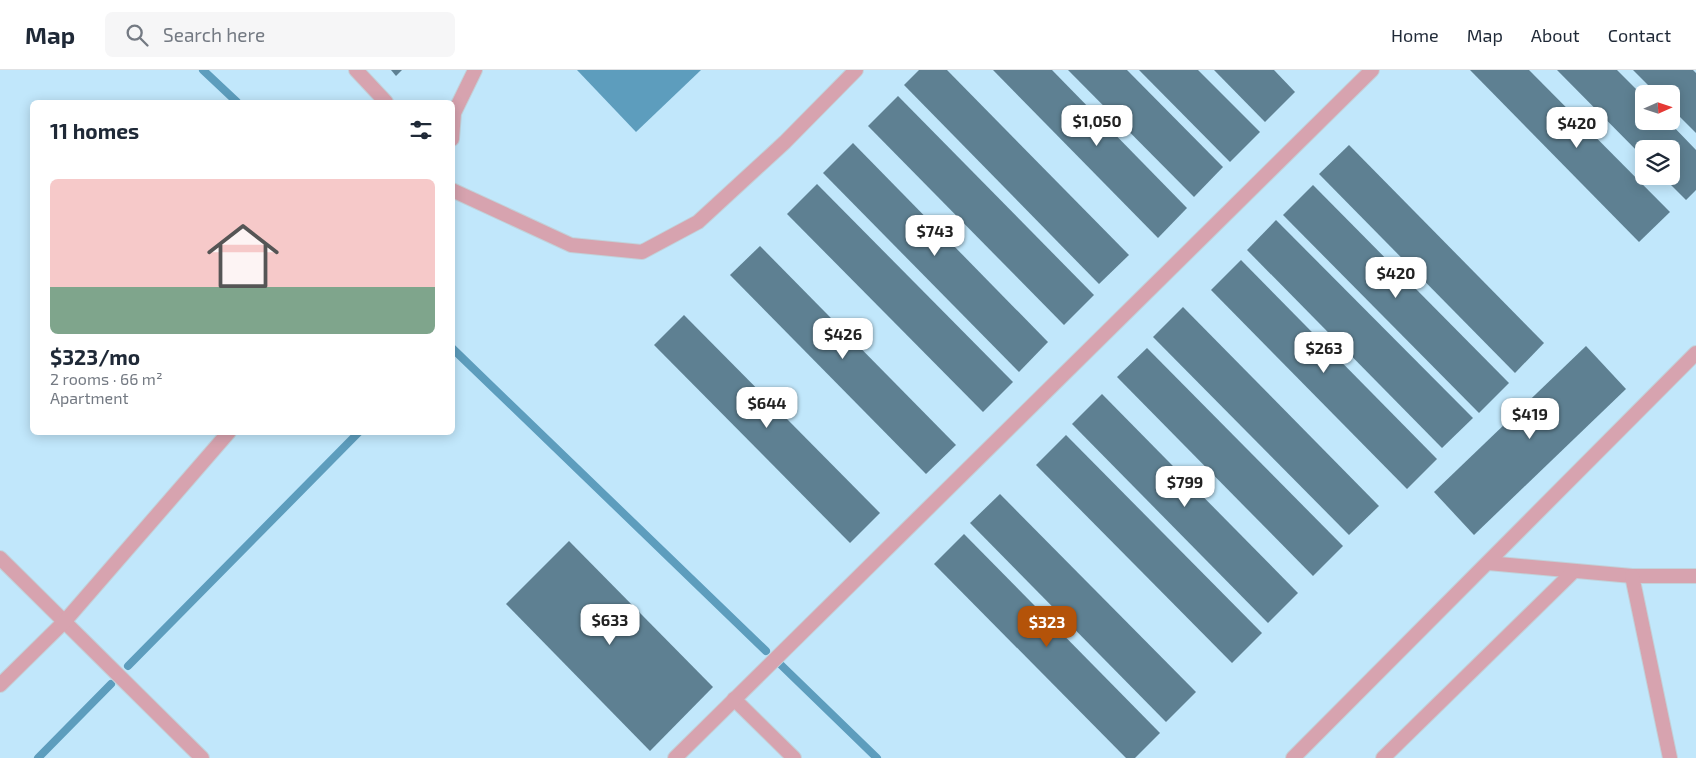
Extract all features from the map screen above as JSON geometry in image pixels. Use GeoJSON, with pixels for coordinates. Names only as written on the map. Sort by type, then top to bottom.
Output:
{"type":"FeatureCollection","features":[{"type":"Feature","properties":{"kind":"lane"},"geometry":{"type":"LineString","coordinates":[[356,70],[384,100]]}},
{"type":"Feature","properties":{"kind":"lane"},"geometry":{"type":"LineString","coordinates":[[455,111],[476,70]]}},
{"type":"Feature","properties":{"kind":"lane"},"geometry":{"type":"LineString","coordinates":[[455,191],[571,245],[642,252],[698,222],[785,142],[856,70]]}},
{"type":"Feature","properties":{"kind":"lane"},"geometry":{"type":"LineString","coordinates":[[674,758],[1372,70]]}},
{"type":"Feature","properties":{"kind":"lane"},"geometry":{"type":"LineString","coordinates":[[1293,758],[1696,353]]}},
{"type":"Feature","properties":{"kind":"lane"},"geometry":{"type":"LineString","coordinates":[[0,686],[65,621],[226,435]]}},
{"type":"Feature","properties":{"kind":"lane"},"geometry":{"type":"LineString","coordinates":[[0,558],[202,758]]}},
{"type":"Feature","properties":{"kind":"lane"},"geometry":{"type":"LineString","coordinates":[[1488,563],[1632,576],[1696,576]]}},
{"type":"Feature","properties":{"kind":"lane"},"geometry":{"type":"LineString","coordinates":[[1383,758],[1574,571]]}},
{"type":"Feature","properties":{"kind":"lane"},"geometry":{"type":"LineString","coordinates":[[1632,576],[1670,758]]}},
{"type":"Feature","properties":{"kind":"lane"},"geometry":{"type":"LineString","coordinates":[[734,699],[794,758]]}},
{"type":"Feature","properties":{"kind":"shaded area"},"geometry":{"type":"Polygon","coordinates":[[[0,70],[1696,70],[1696,758],[0,758],[0,70]]]}},
{"type":"Feature","properties":{"kind":"shaded area"},"geometry":{"type":"Polygon","coordinates":[[[577,70],[701,70],[636,132],[577,70]]]}},
{"type":"Feature","properties":{"kind":"building"},"geometry":{"type":"Polygon","coordinates":[[[391,70],[402,70],[396,76],[391,70]]]}},
{"type":"Feature","properties":{"kind":"building"},"geometry":{"type":"Polygon","coordinates":[[[919,70],[947,70],[1129,255],[1099,284],[904,85],[919,70]]]}},
{"type":"Feature","properties":{"kind":"building"},"geometry":{"type":"Polygon","coordinates":[[[993,70],[1052,70],[1187,208],[1158,238],[993,70]]]}},
{"type":"Feature","properties":{"kind":"building"},"geometry":{"type":"Polygon","coordinates":[[[1068,70],[1127,70],[1223,167],[1194,197],[1068,70]]]}},
{"type":"Feature","properties":{"kind":"building"},"geometry":{"type":"Polygon","coordinates":[[[1139,70],[1198,70],[1260,132],[1230,162],[1139,70]]]}},
{"type":"Feature","properties":{"kind":"building"},"geometry":{"type":"Polygon","coordinates":[[[1214,70],[1274,70],[1295,92],[1265,122],[1214,70]]]}},
{"type":"Feature","properties":{"kind":"building"},"geometry":{"type":"Polygon","coordinates":[[[1470,70],[1529,70],[1635,177],[1635,185],[1643,185],[1670,212],[1639,242],[1470,70]]]}},
{"type":"Feature","properties":{"kind":"building"},"geometry":{"type":"Polygon","coordinates":[[[1557,70],[1617,70],[1635,88],[1635,130],[1677,130],[1696,150],[1696,190],[1686,200],[1671,185],[1680,185],[1680,140],[1635,140],[1635,149],[1557,70]]]}},
{"type":"Feature","properties":{"kind":"building"},"geometry":{"type":"Polygon","coordinates":[[[1633,70],[1693,70],[1696,73],[1696,133],[1680,117],[1680,85],[1648,85],[1633,70]]]}},
{"type":"Feature","properties":{"kind":"building"},"geometry":{"type":"Polygon","coordinates":[[[898,96],[1094,295],[1064,325],[868,126],[898,96]]]}},
{"type":"Feature","properties":{"kind":"building"},"geometry":{"type":"Polygon","coordinates":[[[853,143],[1048,342],[1019,372],[823,173],[853,143]]]}},
{"type":"Feature","properties":{"kind":"building"},"geometry":{"type":"Polygon","coordinates":[[[1349,145],[1544,343],[1515,373],[1319,174],[1349,145]]]}},
{"type":"Feature","properties":{"kind":"building"},"geometry":{"type":"Polygon","coordinates":[[[817,184],[1013,382],[983,412],[787,214],[817,184]]]}},
{"type":"Feature","properties":{"kind":"building"},"geometry":{"type":"Polygon","coordinates":[[[1313,185],[1509,383],[1479,413],[1283,215],[1313,185]]]}},
{"type":"Feature","properties":{"kind":"building"},"geometry":{"type":"Polygon","coordinates":[[[1276,220],[1473,418],[1442,448],[1247,250],[1276,220]]]}},
{"type":"Feature","properties":{"kind":"building"},"geometry":{"type":"Polygon","coordinates":[[[760,246],[956,445],[926,474],[730,275],[760,246]]]}},
{"type":"Feature","properties":{"kind":"building"},"geometry":{"type":"Polygon","coordinates":[[[1241,260],[1437,459],[1407,489],[1211,290],[1241,260]]]}},
{"type":"Feature","properties":{"kind":"building"},"geometry":{"type":"Polygon","coordinates":[[[1183,307],[1379,506],[1349,535],[1153,337],[1183,307]]]}},
{"type":"Feature","properties":{"kind":"building"},"geometry":{"type":"Polygon","coordinates":[[[684,315],[880,513],[850,543],[654,345],[684,315]]]}},
{"type":"Feature","properties":{"kind":"building"},"geometry":{"type":"Polygon","coordinates":[[[1586,346],[1626,389],[1474,535],[1434,492],[1586,346]]]}},
{"type":"Feature","properties":{"kind":"building"},"geometry":{"type":"Polygon","coordinates":[[[1147,348],[1343,546],[1313,576],[1117,377],[1147,348]]]}},
{"type":"Feature","properties":{"kind":"building"},"geometry":{"type":"Polygon","coordinates":[[[1102,394],[1298,593],[1268,623],[1072,424],[1102,394]]]}},
{"type":"Feature","properties":{"kind":"building"},"geometry":{"type":"Polygon","coordinates":[[[1066,435],[1262,633],[1232,663],[1036,465],[1066,435]]]}},
{"type":"Feature","properties":{"kind":"building"},"geometry":{"type":"Polygon","coordinates":[[[1000,494],[1196,692],[1166,722],[970,523],[1000,494]]]}},
{"type":"Feature","properties":{"kind":"building"},"geometry":{"type":"Polygon","coordinates":[[[964,534],[1160,733],[1135,758],[1126,758],[934,564],[964,534]]]}},
{"type":"Feature","properties":{"kind":"building"},"geometry":{"type":"Polygon","coordinates":[[[569,541],[713,687],[650,751],[506,604],[569,541]]]}},
{"type":"Feature","properties":{"kind":"waterway"},"geometry":{"type":"LineString","coordinates":[[203,70],[235,100]]}},
{"type":"Feature","properties":{"kind":"waterway"},"geometry":{"type":"LineString","coordinates":[[455,351],[766,651]]}},
{"type":"Feature","properties":{"kind":"waterway"},"geometry":{"type":"LineString","coordinates":[[128,666],[356,435]]}},
{"type":"Feature","properties":{"kind":"waterway"},"geometry":{"type":"LineString","coordinates":[[781,665],[877,758]]}},
{"type":"Feature","properties":{"kind":"waterway"},"geometry":{"type":"LineString","coordinates":[[38,758],[111,684]]}}]}
